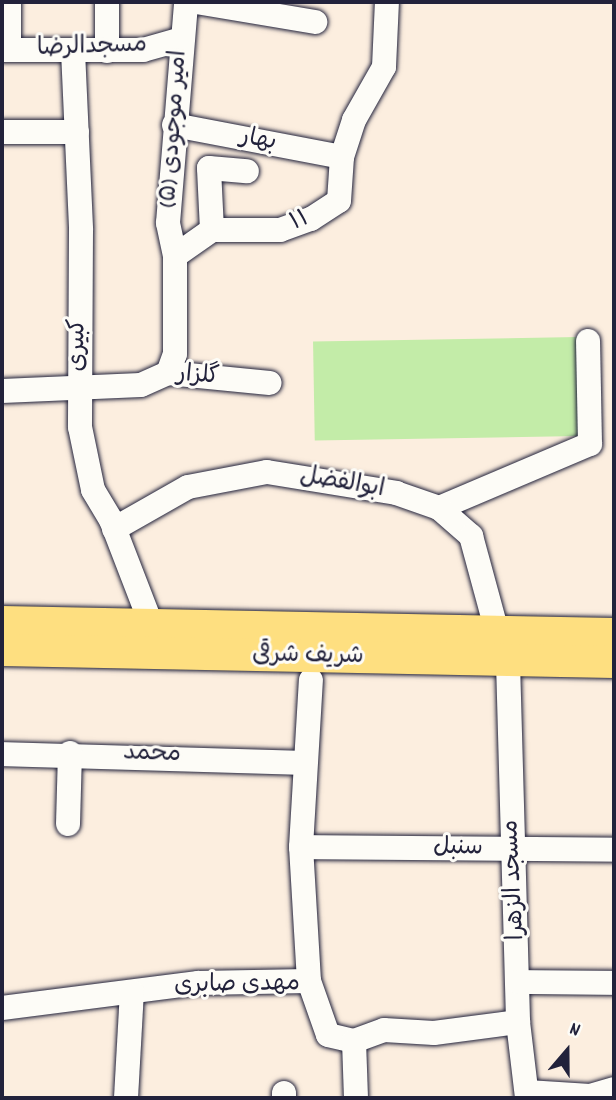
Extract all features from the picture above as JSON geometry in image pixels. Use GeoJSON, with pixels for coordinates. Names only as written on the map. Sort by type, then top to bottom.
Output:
{"type":"FeatureCollection","features":[{"type":"Feature","properties":{"kind":"main road","name":"شریف شرقی"},"geometry":{"type":"LineString","coordinates":[[2,622],[152,626],[311,655],[497,632],[614,634]]}},
{"type":"Feature","properties":{"kind":"main road","name":"شریف شرقی"},"geometry":{"type":"LineString","coordinates":[[2,650],[614,662]]}},
{"type":"Feature","properties":{"kind":"street"},"geometry":{"type":"LineString","coordinates":[[6,50],[9,2]]}},
{"type":"Feature","properties":{"kind":"street"},"geometry":{"type":"LineString","coordinates":[[107,2],[107,51]]}},
{"type":"Feature","properties":{"kind":"street","name":"امیر موجودی (۵)"},"geometry":{"type":"LineString","coordinates":[[176,256],[168,223],[186,2]]}},
{"type":"Feature","properties":{"kind":"street"},"geometry":{"type":"LineString","coordinates":[[196,2],[314,22]]}},
{"type":"Feature","properties":{"kind":"street","name":"۱۱"},"geometry":{"type":"LineString","coordinates":[[212,230],[280,230],[311,219],[339,201],[342,157],[354,120],[384,67],[387,2]]}},
{"type":"Feature","properties":{"kind":"street","name":"مسجدالرضا"},"geometry":{"type":"LineString","coordinates":[[6,50],[143,50],[181,39]]}},
{"type":"Feature","properties":{"kind":"street","name":"کبیری"},"geometry":{"type":"LineString","coordinates":[[73,51],[81,230],[78,389],[80,427],[93,490],[114,529],[152,626]]}},
{"type":"Feature","properties":{"kind":"street","name":"بهار"},"geometry":{"type":"LineString","coordinates":[[174,125],[342,157]]}},
{"type":"Feature","properties":{"kind":"street"},"geometry":{"type":"LineString","coordinates":[[2,132],[77,132]]}},
{"type":"Feature","properties":{"kind":"street"},"geometry":{"type":"LineString","coordinates":[[168,373],[175,354],[176,256],[212,230],[209,168],[247,171]]}},
{"type":"Feature","properties":{"kind":"street"},"geometry":{"type":"LineString","coordinates":[[439,508],[590,444],[588,341]]}},
{"type":"Feature","properties":{"kind":"street","name":"گلزار"},"geometry":{"type":"LineString","coordinates":[[2,391],[141,385],[168,373],[270,383]]}},
{"type":"Feature","properties":{"kind":"street","name":"ابوالفضل"},"geometry":{"type":"LineString","coordinates":[[114,529],[188,487],[267,472],[331,480],[439,508],[471,536],[497,632]]}},
{"type":"Feature","properties":{"kind":"street"},"geometry":{"type":"LineString","coordinates":[[309,981],[301,847],[303,763],[311,655]]}},
{"type":"Feature","properties":{"kind":"street","name":"مسجد الزهرا"},"geometry":{"type":"LineString","coordinates":[[508,662],[512,850],[519,982],[518,1022],[527,1095]]}},
{"type":"Feature","properties":{"kind":"street"},"geometry":{"type":"LineString","coordinates":[[68,824],[70,753]]}},
{"type":"Feature","properties":{"kind":"street","name":"محمد"},"geometry":{"type":"LineString","coordinates":[[2,754],[70,753],[303,763]]}},
{"type":"Feature","properties":{"kind":"street","name":"سنبل"},"geometry":{"type":"LineString","coordinates":[[301,847],[614,850]]}},
{"type":"Feature","properties":{"kind":"street","name":"مهدی صابری"},"geometry":{"type":"LineString","coordinates":[[2,1008],[198,983],[309,981],[328,1035],[354,1041]]}},
{"type":"Feature","properties":{"kind":"street"},"geometry":{"type":"LineString","coordinates":[[519,982],[613,983]]}},
{"type":"Feature","properties":{"kind":"street"},"geometry":{"type":"LineString","coordinates":[[126,1098],[132,992]]}},
{"type":"Feature","properties":{"kind":"street"},"geometry":{"type":"LineString","coordinates":[[356,1098],[354,1041],[384,1030],[434,1033],[518,1022]]}},
{"type":"Feature","properties":{"kind":"street"},"geometry":{"type":"LineString","coordinates":[[527,1095],[590,1096],[614,1089]]}},
{"type":"Feature","properties":{"kind":"green space"},"geometry":{"type":"Polygon","coordinates":[[[578,337],[580,436],[315,441],[313,342],[578,337]]]}}]}
